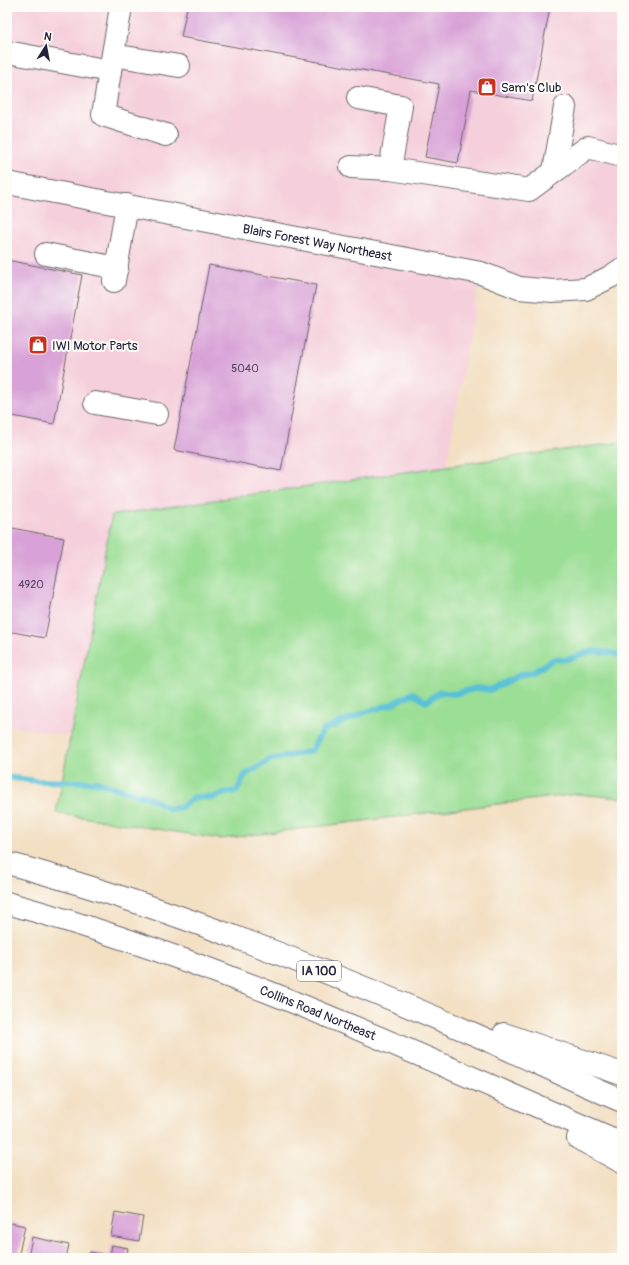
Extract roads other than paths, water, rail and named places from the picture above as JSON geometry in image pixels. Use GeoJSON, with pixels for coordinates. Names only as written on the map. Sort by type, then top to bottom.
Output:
{"type":"FeatureCollection","features":[{"type":"Feature","properties":{"kind":"main road"},"geometry":{"type":"LineString","coordinates":[[121,7],[103,114],[166,135]]}},
{"type":"Feature","properties":{"kind":"main road"},"geometry":{"type":"LineString","coordinates":[[7,52],[112,63],[179,66]]}},
{"type":"Feature","properties":{"kind":"main road"},"geometry":{"type":"LineString","coordinates":[[358,98],[401,106],[390,169]]}},
{"type":"Feature","properties":{"kind":"main road"},"geometry":{"type":"LineString","coordinates":[[554,171],[565,107]]}},
{"type":"Feature","properties":{"kind":"main road"},"geometry":{"type":"LineString","coordinates":[[351,167],[390,169],[528,190],[588,147],[621,150]]}},
{"type":"Feature","properties":{"kind":"main road","name":"Blairs Forest Way Northeast"},"geometry":{"type":"LineString","coordinates":[[7,183],[127,206],[350,257],[481,273],[519,288],[546,290],[586,289],[622,269]]}},
{"type":"Feature","properties":{"kind":"main road"},"geometry":{"type":"LineString","coordinates":[[46,254],[116,274],[127,206]]}},
{"type":"Feature","properties":{"kind":"main road"},"geometry":{"type":"LineString","coordinates":[[95,403],[157,414]]}},
{"type":"Feature","properties":{"kind":"main road","name":"IA 100"},"geometry":{"type":"LineString","coordinates":[[7,863],[137,902],[336,977],[483,1038],[622,1101]]}},
{"type":"Feature","properties":{"kind":"main road","name":"Collins Road Northeast"},"geometry":{"type":"LineString","coordinates":[[7,903],[124,938],[225,975],[439,1064],[622,1143]]}},
{"type":"Feature","properties":{"kind":"main road"},"geometry":{"type":"LineString","coordinates":[[336,977],[622,1074]]}},
{"type":"Feature","properties":{"kind":"main road"},"geometry":{"type":"LineString","coordinates":[[439,1064],[622,1162]]}},
{"type":"Feature","properties":{"kind":"waterway"},"geometry":{"type":"LineString","coordinates":[[7,777],[36,781],[96,782],[150,798],[169,809],[182,807],[194,797],[213,798],[224,793],[237,791],[245,775],[270,760],[311,751],[323,730],[366,712],[392,704],[413,693],[426,702],[440,692],[454,694],[477,688],[490,690],[520,675],[533,672],[554,659],[564,660],[593,651],[612,653],[622,656]]}},
{"type":"Feature","properties":{"kind":"place","name":"Sam's Club"},"geometry":{"type":"Point","coordinates":[487,87]}},
{"type":"Feature","properties":{"kind":"place","name":"IWI Motor Parts"},"geometry":{"type":"Point","coordinates":[38,345]}}]}
